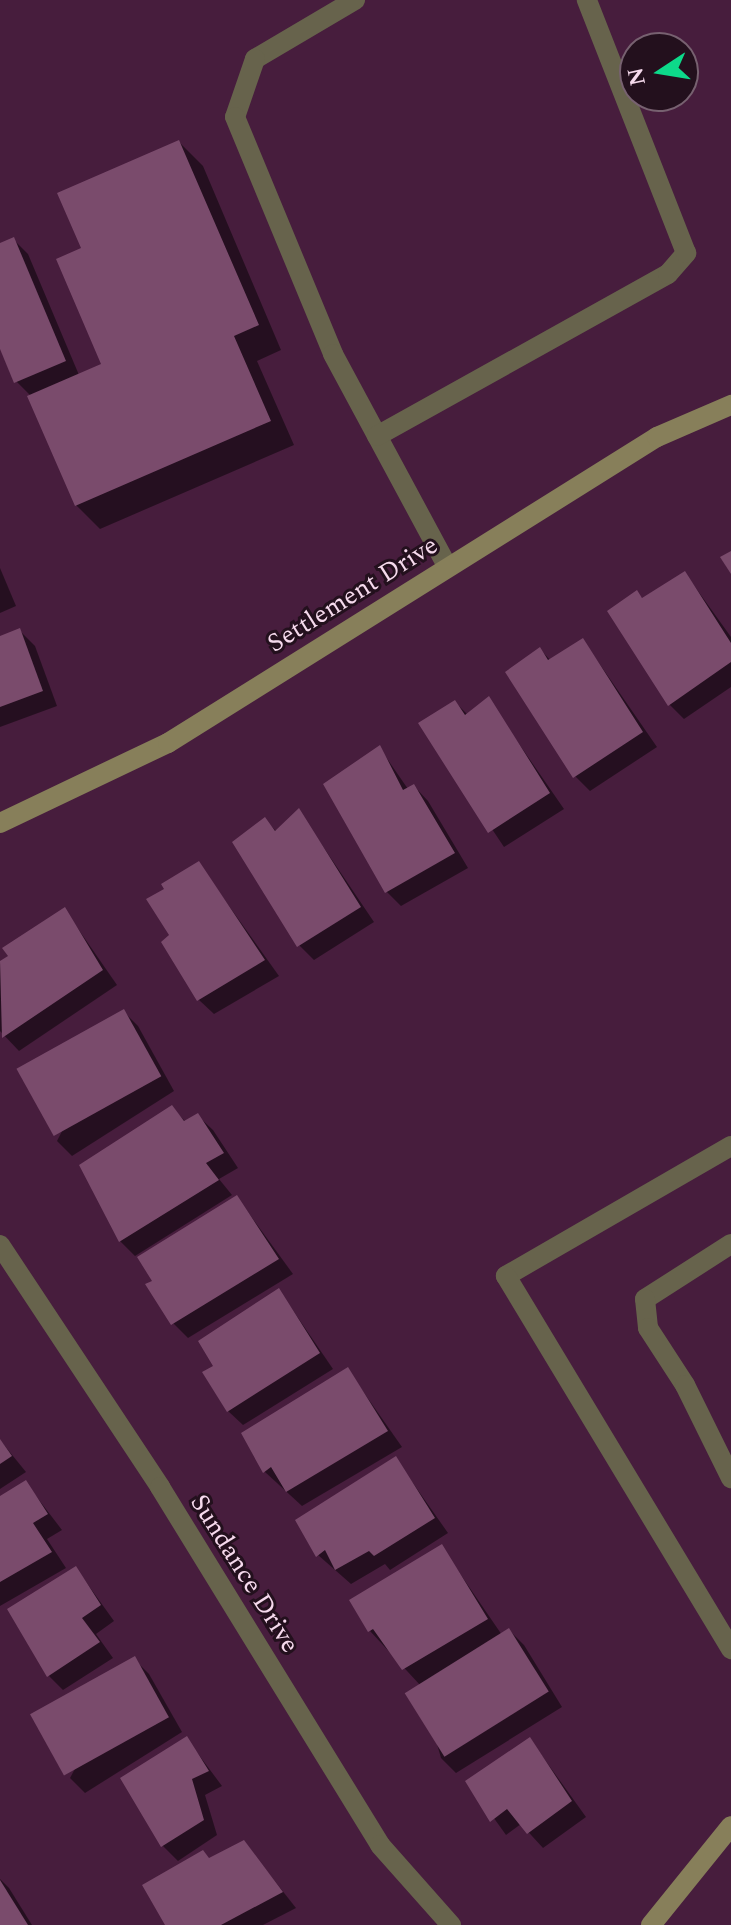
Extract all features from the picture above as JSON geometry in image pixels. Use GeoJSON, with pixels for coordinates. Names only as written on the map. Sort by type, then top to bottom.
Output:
{"type":"FeatureCollection","features":[{"type":"Feature","properties":{"kind":"street"},"geometry":{"type":"LineString","coordinates":[[355,0],[255,59],[235,117],[333,354],[447,566]]}},
{"type":"Feature","properties":{"kind":"street"},"geometry":{"type":"LineString","coordinates":[[377,436],[668,274],[686,253],[587,0]]}},
{"type":"Feature","properties":{"kind":"street","name":"Settlement Drive"},"geometry":{"type":"LineString","coordinates":[[0,823],[168,743],[657,437],[731,405]]}},
{"type":"Feature","properties":{"kind":"street"},"geometry":{"type":"LineString","coordinates":[[731,1146],[506,1276],[731,1649]]}},
{"type":"Feature","properties":{"kind":"street"},"geometry":{"type":"LineString","coordinates":[[731,1244],[645,1299],[648,1328],[685,1385],[731,1478]]}},
{"type":"Feature","properties":{"kind":"street","name":"Sundance Drive"},"geometry":{"type":"LineString","coordinates":[[0,1245],[160,1487],[380,1845],[451,1925]]}},
{"type":"Feature","properties":{"kind":"street"},"geometry":{"type":"LineString","coordinates":[[651,1925],[731,1826]]}},
{"type":"Feature","properties":{"kind":"building"},"geometry":{"type":"Polygon","coordinates":[[[179,140],[259,325],[234,336],[271,421],[75,506],[27,396],[101,364],[56,259],[81,248],[57,193],[179,140]]]}},
{"type":"Feature","properties":{"kind":"building"},"geometry":{"type":"Polygon","coordinates":[[[14,237],[66,361],[14,383],[0,349],[0,243],[14,237]]]}},
{"type":"Feature","properties":{"kind":"building"},"geometry":{"type":"Polygon","coordinates":[[[731,551],[731,574],[720,557],[731,551]]]}},
{"type":"Feature","properties":{"kind":"building"},"geometry":{"type":"Polygon","coordinates":[[[685,571],[731,643],[731,662],[668,706],[607,611],[637,590],[642,598],[685,571]]]}},
{"type":"Feature","properties":{"kind":"building"},"geometry":{"type":"Polygon","coordinates":[[[20,628],[43,691],[0,707],[0,636],[20,628]]]}},
{"type":"Feature","properties":{"kind":"building"},"geometry":{"type":"Polygon","coordinates":[[[583,638],[643,732],[573,778],[505,672],[540,647],[548,660],[583,638]]]}},
{"type":"Feature","properties":{"kind":"building"},"geometry":{"type":"Polygon","coordinates":[[[489,696],[550,793],[488,833],[418,723],[455,700],[465,715],[489,696]]]}},
{"type":"Feature","properties":{"kind":"building"},"geometry":{"type":"Polygon","coordinates":[[[380,745],[403,790],[414,784],[455,853],[385,893],[323,784],[380,745]]]}},
{"type":"Feature","properties":{"kind":"building"},"geometry":{"type":"Polygon","coordinates":[[[299,808],[361,907],[297,947],[232,842],[265,817],[275,831],[299,808]]]}},
{"type":"Feature","properties":{"kind":"building"},"geometry":{"type":"Polygon","coordinates":[[[199,861],[265,960],[197,1001],[161,942],[169,935],[146,899],[164,889],[161,884],[199,861]]]}},
{"type":"Feature","properties":{"kind":"building"},"geometry":{"type":"Polygon","coordinates":[[[65,907],[103,970],[2,1038],[0,961],[8,956],[2,948],[65,907]]]}},
{"type":"Feature","properties":{"kind":"building"},"geometry":{"type":"Polygon","coordinates":[[[124,1009],[161,1076],[54,1136],[16,1069],[124,1009]]]}},
{"type":"Feature","properties":{"kind":"building"},"geometry":{"type":"Polygon","coordinates":[[[172,1105],[184,1121],[198,1113],[224,1153],[206,1163],[219,1180],[119,1242],[79,1165],[172,1105]]]}},
{"type":"Feature","properties":{"kind":"building"},"geometry":{"type":"Polygon","coordinates":[[[237,1195],[279,1259],[171,1325],[145,1284],[152,1281],[137,1257],[237,1195]]]}},
{"type":"Feature","properties":{"kind":"building"},"geometry":{"type":"Polygon","coordinates":[[[279,1288],[320,1353],[227,1412],[202,1372],[213,1366],[198,1341],[279,1288]]]}},
{"type":"Feature","properties":{"kind":"building"},"geometry":{"type":"Polygon","coordinates":[[[348,1367],[388,1431],[286,1492],[271,1467],[263,1473],[241,1433],[348,1367]]]}},
{"type":"Feature","properties":{"kind":"building"},"geometry":{"type":"Polygon","coordinates":[[[0,1439],[12,1456],[0,1464],[0,1439]]]}},
{"type":"Feature","properties":{"kind":"building"},"geometry":{"type":"Polygon","coordinates":[[[396,1456],[435,1518],[374,1556],[369,1551],[335,1570],[325,1550],[316,1557],[295,1520],[396,1456]]]}},
{"type":"Feature","properties":{"kind":"building"},"geometry":{"type":"Polygon","coordinates":[[[26,1480],[48,1514],[33,1523],[52,1552],[0,1582],[0,1496],[26,1480]]]}},
{"type":"Feature","properties":{"kind":"building"},"geometry":{"type":"Polygon","coordinates":[[[442,1544],[488,1619],[402,1670],[373,1629],[368,1632],[349,1600],[442,1544]]]}},
{"type":"Feature","properties":{"kind":"building"},"geometry":{"type":"Polygon","coordinates":[[[76,1566],[101,1605],[82,1618],[100,1642],[47,1677],[7,1609],[76,1566]]]}},
{"type":"Feature","properties":{"kind":"building"},"geometry":{"type":"Polygon","coordinates":[[[509,1628],[549,1692],[444,1757],[405,1693],[509,1628]]]}},
{"type":"Feature","properties":{"kind":"building"},"geometry":{"type":"Polygon","coordinates":[[[135,1656],[169,1717],[64,1775],[30,1714],[135,1656]]]}},
{"type":"Feature","properties":{"kind":"building"},"geometry":{"type":"Polygon","coordinates":[[[187,1736],[209,1771],[192,1779],[204,1820],[161,1847],[120,1778],[187,1736]]]}},
{"type":"Feature","properties":{"kind":"building"},"geometry":{"type":"Polygon","coordinates":[[[530,1737],[572,1801],[527,1834],[507,1809],[490,1822],[465,1781],[530,1737]]]}},
{"type":"Feature","properties":{"kind":"building"},"geometry":{"type":"Polygon","coordinates":[[[244,1840],[283,1892],[221,1925],[165,1925],[142,1885],[203,1850],[209,1858],[244,1840]]]}},
{"type":"Feature","properties":{"kind":"building"},"geometry":{"type":"Polygon","coordinates":[[[0,1880],[28,1925],[0,1925],[0,1880]]]}}]}
